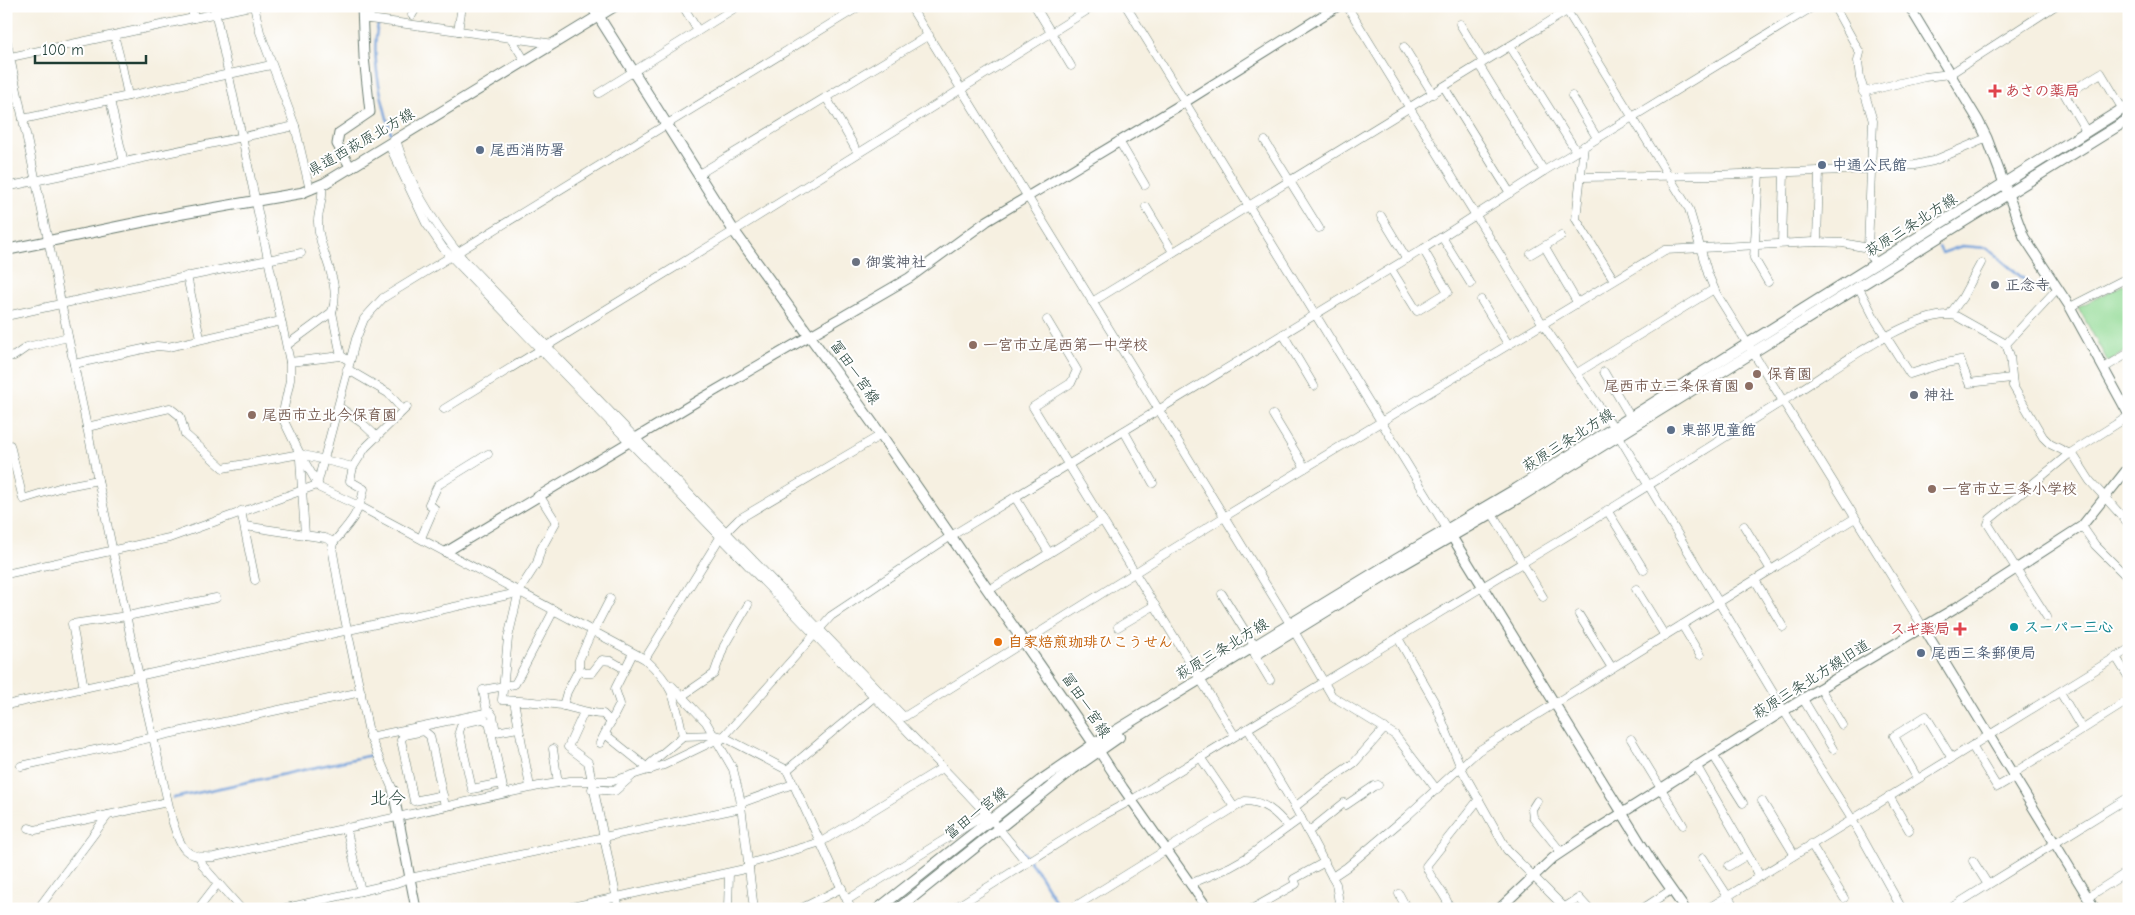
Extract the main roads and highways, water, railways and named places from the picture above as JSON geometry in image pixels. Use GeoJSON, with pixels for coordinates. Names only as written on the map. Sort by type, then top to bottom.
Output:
{"type":"FeatureCollection","features":[{"type":"Feature","properties":{"kind":"main road","name":"冨田一宮線"},"geometry":{"type":"LineString","coordinates":[[592,6],[734,231],[881,435],[1097,748]]}},
{"type":"Feature","properties":{"kind":"main road","name":"県道西萩原北方線"},"geometry":{"type":"LineString","coordinates":[[6,250],[180,214],[310,190],[351,168],[615,6]]}},
{"type":"Feature","properties":{"kind":"main road","name":"萩原三条北方線"},"geometry":{"type":"LineString","coordinates":[[1097,748],[1516,490],[1616,432],[1631,418],[1858,286],[2006,189],[2126,106]]}},
{"type":"Feature","properties":{"kind":"main road","name":"萩原三条北方線"},"geometry":{"type":"LineString","coordinates":[[1449,533],[1492,513],[1750,348],[1875,265],[2129,119]]}},
{"type":"Feature","properties":{"kind":"main road","name":"富田一宮線"},"geometry":{"type":"LineString","coordinates":[[878,909],[992,821],[1040,781],[1097,748]]}},
{"type":"Feature","properties":{"kind":"main road","name":"富田一宮線"},"geometry":{"type":"LineString","coordinates":[[898,909],[992,821]]}},
{"type":"Feature","properties":{"kind":"waterway"},"geometry":{"type":"LineString","coordinates":[[378,25],[375,51],[376,65],[391,133]]}},
{"type":"Feature","properties":{"kind":"waterway"},"geometry":{"type":"LineString","coordinates":[[426,216],[449,248]]}},
{"type":"Feature","properties":{"kind":"waterway"},"geometry":{"type":"LineString","coordinates":[[1939,247],[1942,253],[1962,246],[1987,248],[2026,281],[2047,292]]}},
{"type":"Feature","properties":{"kind":"waterway"},"geometry":{"type":"LineString","coordinates":[[174,798],[372,755]]}},
{"type":"Feature","properties":{"kind":"waterway"},"geometry":{"type":"LineString","coordinates":[[980,802],[988,810]]}},
{"type":"Feature","properties":{"kind":"waterway"},"geometry":{"type":"LineString","coordinates":[[1009,834],[1040,875],[1060,909]]}},
{"type":"Feature","properties":{"kind":"place","name":"あさの薬局"},"geometry":{"type":"Point","coordinates":[1995,91]}},
{"type":"Feature","properties":{"kind":"place","name":"尾西消防署"},"geometry":{"type":"Point","coordinates":[480,150]}},
{"type":"Feature","properties":{"kind":"place","name":"中通公民館"},"geometry":{"type":"Point","coordinates":[1822,165]}},
{"type":"Feature","properties":{"kind":"place","name":"御裳神社"},"geometry":{"type":"Point","coordinates":[856,262]}},
{"type":"Feature","properties":{"kind":"place","name":"正念寺"},"geometry":{"type":"Point","coordinates":[1995,285]}},
{"type":"Feature","properties":{"kind":"place","name":"一宮市立尾西第一中学校"},"geometry":{"type":"Point","coordinates":[973,345]}},
{"type":"Feature","properties":{"kind":"place","name":"保育園"},"geometry":{"type":"Point","coordinates":[1757,374]}},
{"type":"Feature","properties":{"kind":"place","name":"尾西市立三条保育園"},"geometry":{"type":"Point","coordinates":[1749,386]}},
{"type":"Feature","properties":{"kind":"place","name":"神社"},"geometry":{"type":"Point","coordinates":[1914,395]}},
{"type":"Feature","properties":{"kind":"place","name":"尾西市立北今保育園"},"geometry":{"type":"Point","coordinates":[252,415]}},
{"type":"Feature","properties":{"kind":"place","name":"東部児童館"},"geometry":{"type":"Point","coordinates":[1671,430]}},
{"type":"Feature","properties":{"kind":"place","name":"一宮市立三条小学校"},"geometry":{"type":"Point","coordinates":[1932,489]}},
{"type":"Feature","properties":{"kind":"place","name":"スーパー三心"},"geometry":{"type":"Point","coordinates":[2014,627]}},
{"type":"Feature","properties":{"kind":"place","name":"スギ薬局"},"geometry":{"type":"Point","coordinates":[1960,629]}},
{"type":"Feature","properties":{"kind":"place","name":"自家焙煎珈琲ひこうせん"},"geometry":{"type":"Point","coordinates":[998,642]}},
{"type":"Feature","properties":{"kind":"place","name":"尾西三条郵便局"},"geometry":{"type":"Point","coordinates":[1921,653]}},
{"type":"Feature","properties":{"kind":"district","name":"北今"},"geometry":{"type":"Point","coordinates":[388,798]}}]}
